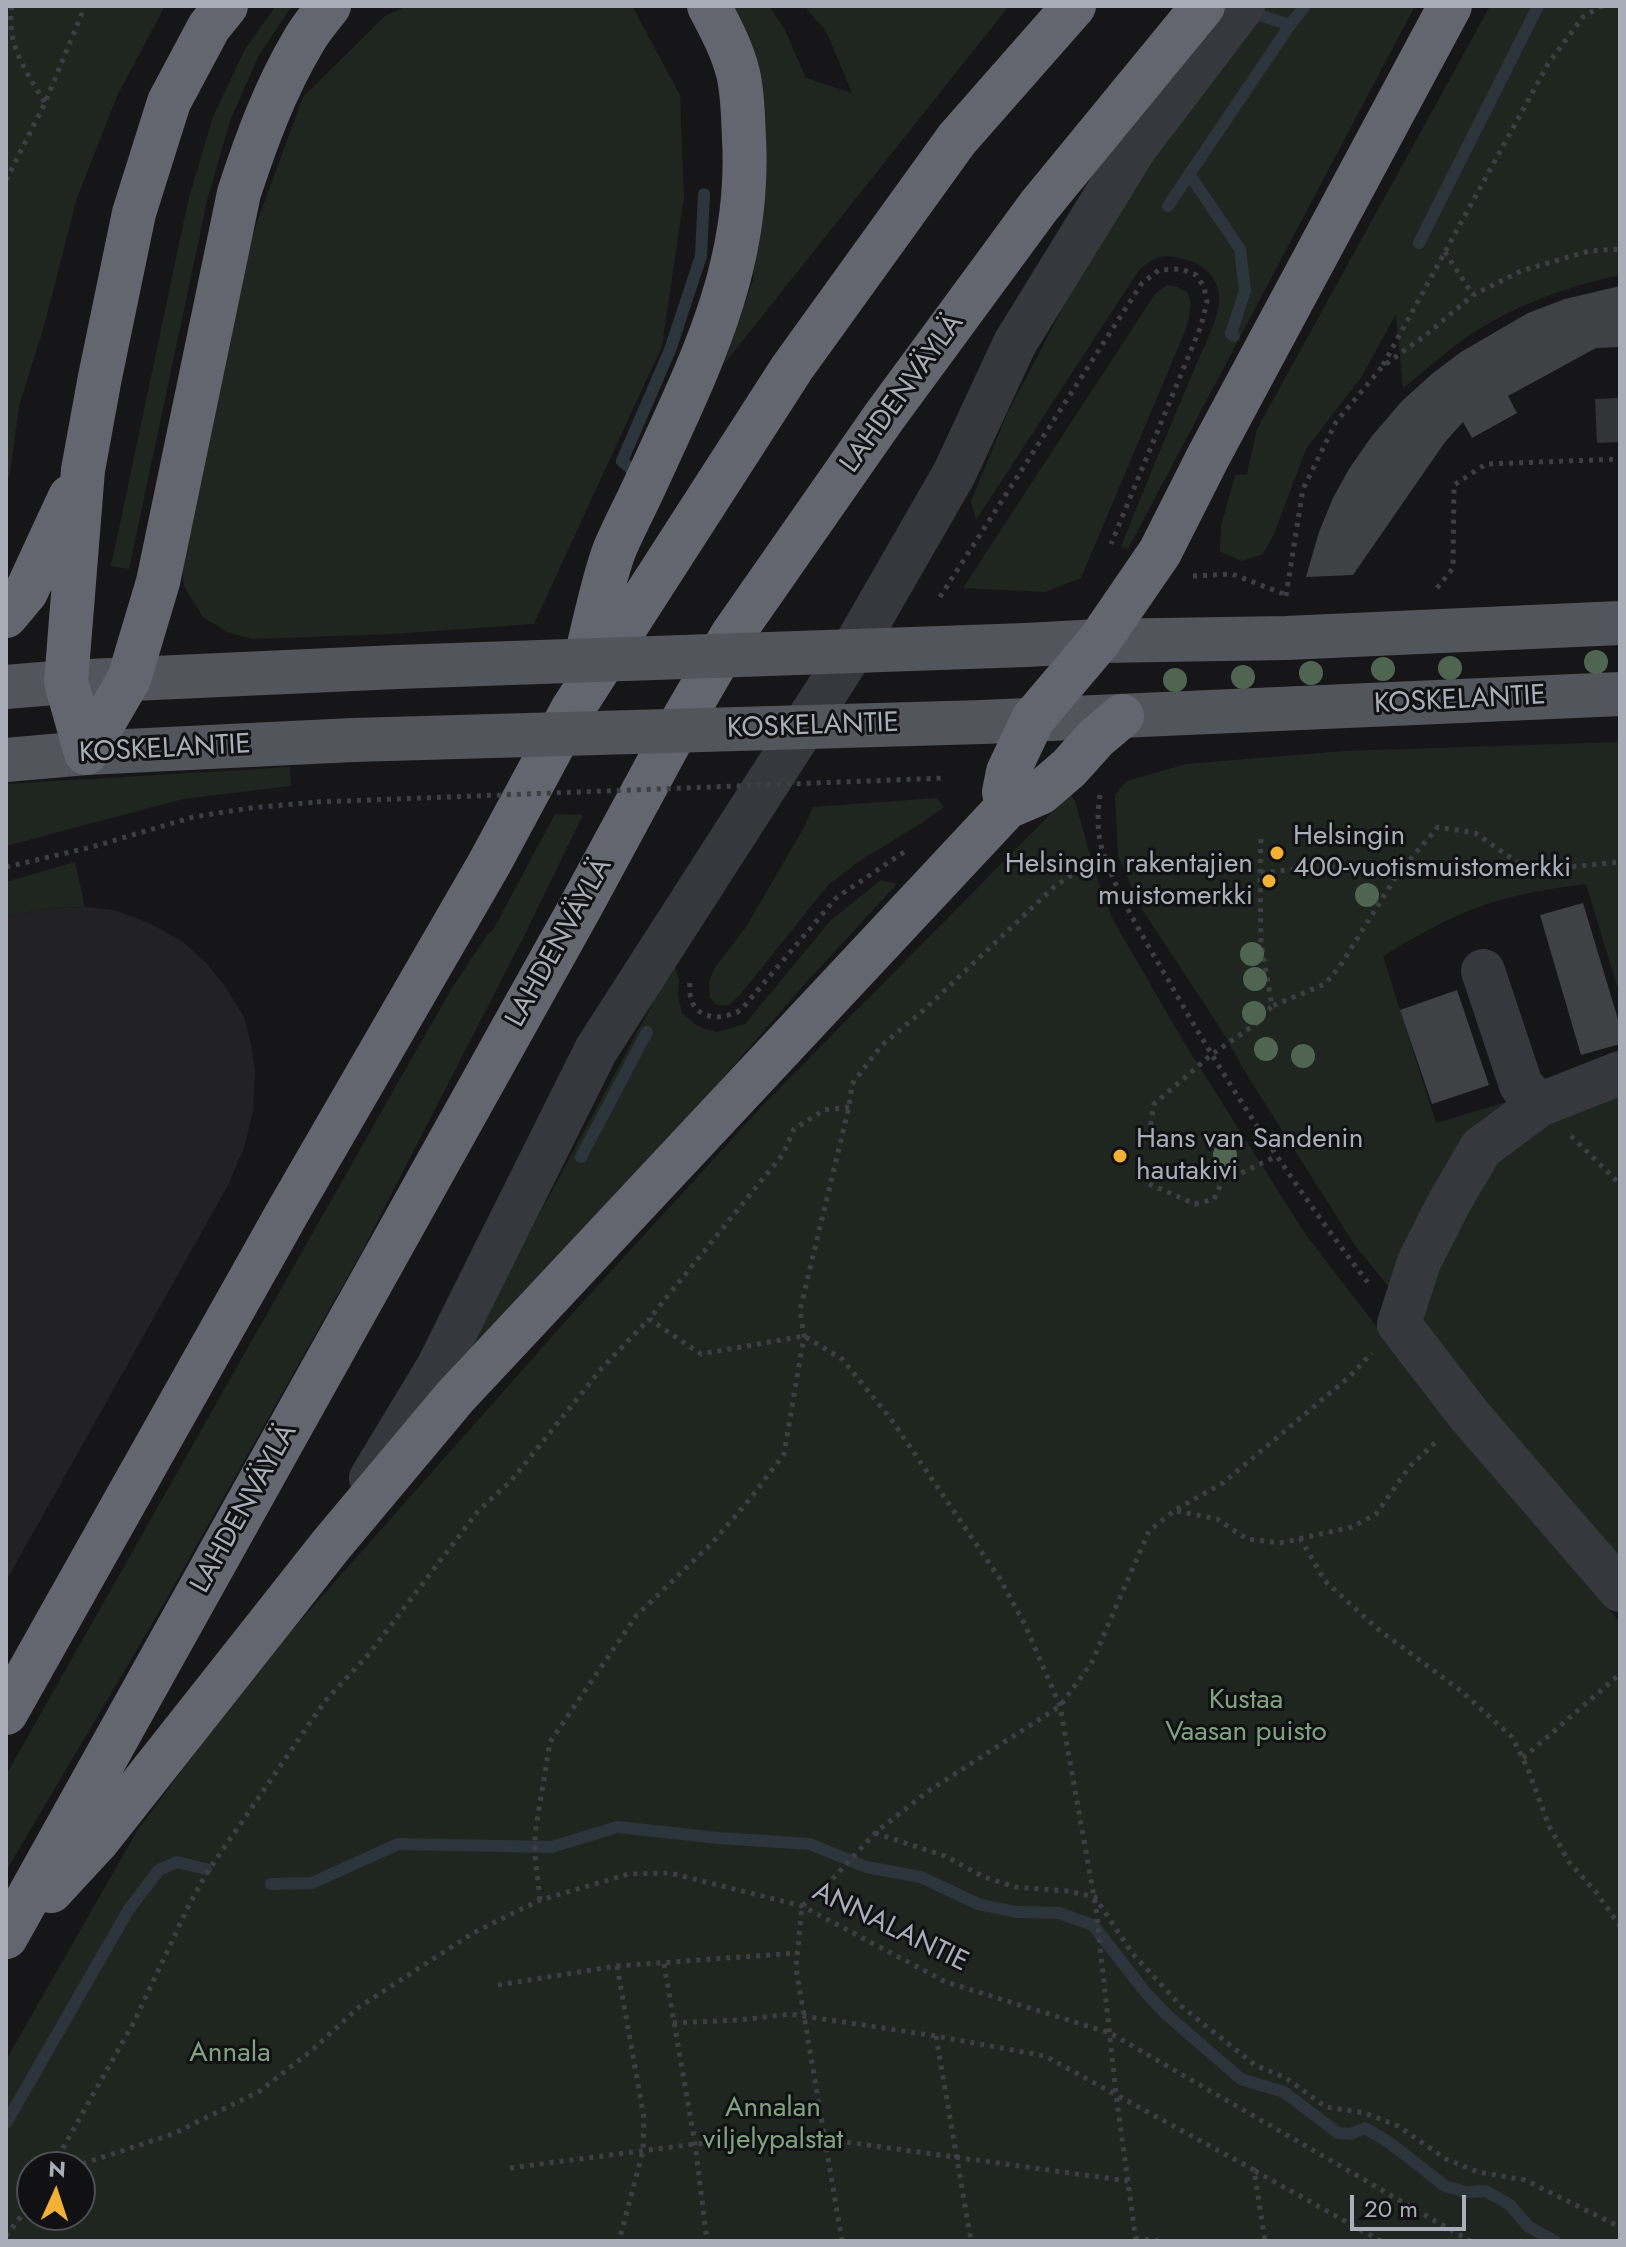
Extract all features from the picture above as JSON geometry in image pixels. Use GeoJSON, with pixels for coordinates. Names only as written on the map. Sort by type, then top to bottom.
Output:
{"type":"FeatureCollection","features":[{"type":"Feature","properties":{"kind":"highway"},"geometry":{"type":"LineString","coordinates":[[86,753],[66,682],[83,470],[134,213],[169,102],[209,27],[226,6]]}},
{"type":"Feature","properties":{"kind":"highway"},"geometry":{"type":"LineString","coordinates":[[86,753],[129,679],[158,582],[239,193],[280,84],[304,40],[329,6]]}},
{"type":"Feature","properties":{"kind":"highway"},"geometry":{"type":"LineString","coordinates":[[572,710],[614,553],[712,331],[734,263],[743,212],[743,121],[738,74],[725,36],[709,6]]}},
{"type":"Feature","properties":{"kind":"highway"},"geometry":{"type":"LineString","coordinates":[[1037,50],[1062,6]]}},
{"type":"Feature","properties":{"kind":"highway"},"geometry":{"type":"LineString","coordinates":[[6,1713],[290,1208],[489,864],[572,710],[792,368],[957,139],[1074,6]]}},
{"type":"Feature","properties":{"kind":"highway","name":"LAHDENVÄYLÄ"},"geometry":{"type":"LineString","coordinates":[[6,1939],[732,635],[884,417],[1039,206],[1203,6]]}},
{"type":"Feature","properties":{"kind":"highway"},"geometry":{"type":"LineString","coordinates":[[1007,807],[1004,792],[1008,772],[1033,719],[1099,641],[1160,552],[1450,6]]}},
{"type":"Feature","properties":{"kind":"highway"},"geometry":{"type":"LineString","coordinates":[[6,616],[26,592],[83,470]]}},
{"type":"Feature","properties":{"kind":"highway"},"geometry":{"type":"LineString","coordinates":[[6,1939],[98,1840],[331,1545],[455,1397],[1007,807],[1040,793],[1122,716]]}},
{"type":"Feature","properties":{"kind":"main road"},"geometry":{"type":"LineString","coordinates":[[6,687],[397,667],[1099,641],[1286,638],[1620,623]]}},
{"type":"Feature","properties":{"kind":"main road","name":"KOSKELANTIE"},"geometry":{"type":"LineString","coordinates":[[6,760],[353,740],[982,722],[1620,694]]}},
{"type":"Feature","properties":{"kind":"street"},"geometry":{"type":"LineString","coordinates":[[331,1545],[438,1367],[596,1050],[851,653],[954,474],[1015,343],[1135,148],[1243,6]]}},
{"type":"Feature","properties":{"kind":"street"},"geometry":{"type":"LineString","coordinates":[[1483,971],[1521,1085],[1539,1105]]}},
{"type":"Feature","properties":{"kind":"street"},"geometry":{"type":"LineString","coordinates":[[1620,1073],[1539,1105],[1481,1148],[1419,1262],[1399,1324],[1469,1415],[1620,1590]]}},
{"type":"Feature","properties":{"kind":"path"},"geometry":{"type":"LineString","coordinates":[[12,6],[10,14],[15,52],[45,103]]}},
{"type":"Feature","properties":{"kind":"path"},"geometry":{"type":"LineString","coordinates":[[6,180],[45,103],[85,6]]}},
{"type":"Feature","properties":{"kind":"path"},"geometry":{"type":"LineString","coordinates":[[1286,595],[1303,489],[1336,422],[1382,367],[1548,64],[1583,17],[1602,6]]}},
{"type":"Feature","properties":{"kind":"path"},"geometry":{"type":"LineString","coordinates":[[1382,367],[1473,295],[1521,271],[1589,251],[1620,249]]}},
{"type":"Feature","properties":{"kind":"path"},"geometry":{"type":"LineString","coordinates":[[1445,252],[1473,295]]}},
{"type":"Feature","properties":{"kind":"path"},"geometry":{"type":"LineString","coordinates":[[940,597],[1142,283],[1159,270],[1181,269],[1196,275],[1204,287],[1207,302],[1204,314],[1108,553]]}},
{"type":"Feature","properties":{"kind":"path"},"geometry":{"type":"LineString","coordinates":[[1437,588],[1453,568],[1454,485],[1486,464],[1620,459]]}},
{"type":"Feature","properties":{"kind":"path"},"geometry":{"type":"LineString","coordinates":[[6,867],[92,847],[193,817],[250,808],[317,802],[946,778]]}},
{"type":"Feature","properties":{"kind":"path"},"geometry":{"type":"LineString","coordinates":[[842,2241],[796,1968],[802,1906],[825,1887],[875,1833],[927,1792],[1060,1706],[1092,1662],[1149,1531],[1175,1510],[1223,1483],[1349,1377],[1399,1324],[1277,1156],[1211,1055],[1132,918],[1103,854],[1099,799],[1103,783]]}},
{"type":"Feature","properties":{"kind":"path"},"geometry":{"type":"LineString","coordinates":[[1149,1135],[1154,1104],[1211,1055],[1257,1023],[1272,1006],[1325,984],[1340,966],[1397,875],[1438,827],[1475,833],[1530,871],[1620,862]]}},
{"type":"Feature","properties":{"kind":"path"},"geometry":{"type":"LineString","coordinates":[[1261,836],[1261,943],[1272,1006]]}},
{"type":"Feature","properties":{"kind":"path"},"geometry":{"type":"LineString","coordinates":[[540,1900],[535,1833],[550,1742],[636,1616],[712,1543],[784,1454],[804,1336],[800,1310],[852,1084],[881,1046],[925,1009],[1054,887],[1103,854]]}},
{"type":"Feature","properties":{"kind":"path"},"geometry":{"type":"LineString","coordinates":[[1260,873],[1327,866],[1397,875]]}},
{"type":"Feature","properties":{"kind":"path"},"geometry":{"type":"LineString","coordinates":[[691,976],[689,991],[692,1003],[707,1016],[726,1018],[741,1010],[836,898]]}},
{"type":"Feature","properties":{"kind":"path"},"geometry":{"type":"LineString","coordinates":[[1539,1105],[1620,1184]]}},
{"type":"Feature","properties":{"kind":"path"},"geometry":{"type":"LineString","coordinates":[[61,2151],[135,2020],[194,1896],[325,1701],[369,1654],[478,1511],[511,1481],[602,1368],[649,1319],[783,1154],[794,1129],[824,1110],[849,1107]]}},
{"type":"Feature","properties":{"kind":"path"},"geometry":{"type":"LineString","coordinates":[[1149,1184],[1195,1204],[1214,1199],[1222,1182],[1277,1156]]}},
{"type":"Feature","properties":{"kind":"path"},"geometry":{"type":"LineString","coordinates":[[649,1319],[701,1354],[804,1336],[842,1359],[891,1419],[1000,1579],[1025,1625],[1060,1706],[1095,1897],[1116,2094],[1136,2239],[1159,2241]]}},
{"type":"Feature","properties":{"kind":"path"},"geometry":{"type":"LineString","coordinates":[[1175,1510],[1217,1519],[1247,1539],[1280,1543],[1352,1527],[1376,1514],[1410,1466],[1469,1415]]}},
{"type":"Feature","properties":{"kind":"path"},"geometry":{"type":"LineString","coordinates":[[1300,1538],[1325,1581],[1379,1630],[1461,1691],[1512,1737],[1549,1826],[1569,1862],[1596,1892],[1620,1926]]}},
{"type":"Feature","properties":{"kind":"path"},"geometry":{"type":"LineString","coordinates":[[1523,1758],[1620,1674]]}},
{"type":"Feature","properties":{"kind":"path"},"geometry":{"type":"LineString","coordinates":[[875,1833],[945,1856],[984,1877],[1016,1887],[1067,1891],[1095,1897],[1132,1953],[1181,2006],[1255,2065],[1286,2078],[1326,2107],[1365,2113],[1398,2126],[1446,2159],[1478,2172],[1525,2180],[1620,2227]]}},
{"type":"Feature","properties":{"kind":"path","name":"ANNALANTIE"},"geometry":{"type":"LineString","coordinates":[[96,2159],[173,2134],[260,2091],[311,2051],[359,2007],[473,1933],[540,1900],[629,1874],[670,1873],[802,1906],[946,1982],[1110,2033],[1470,2241]]}},
{"type":"Feature","properties":{"kind":"path"},"geometry":{"type":"LineString","coordinates":[[498,1985],[617,1966],[797,1953]]}},
{"type":"Feature","properties":{"kind":"path"},"geometry":{"type":"LineString","coordinates":[[664,1964],[695,2144],[707,2241]]}},
{"type":"Feature","properties":{"kind":"path"},"geometry":{"type":"LineString","coordinates":[[617,1966],[644,2118],[643,2151],[619,2241]]}},
{"type":"Feature","properties":{"kind":"path"},"geometry":{"type":"LineString","coordinates":[[673,2023],[790,2014],[1045,2056],[1381,2241]]}},
{"type":"Feature","properties":{"kind":"path"},"geometry":{"type":"LineString","coordinates":[[936,2036],[971,2241]]}},
{"type":"Feature","properties":{"kind":"path"},"geometry":{"type":"LineString","coordinates":[[510,2168],[695,2144],[813,2135],[1128,2181]]}},
{"type":"Feature","properties":{"kind":"path"},"geometry":{"type":"LineString","coordinates":[[1254,2170],[1265,2241]]}},
{"type":"Feature","properties":{"kind":"shaded area"},"geometry":{"type":"Polygon","coordinates":[[[51,908],[114,910],[149,923],[182,941],[225,986],[244,1017],[251,1044],[255,1071],[253,1111],[244,1148],[227,1187],[6,1581],[6,916],[51,908]]]}},
{"type":"Feature","properties":{"kind":"green space"},"geometry":{"type":"Polygon","coordinates":[[[6,6],[165,6],[118,94],[77,198],[44,326],[19,406],[10,474],[6,482],[6,6]]]}},
{"type":"Feature","properties":{"kind":"green space"},"geometry":{"type":"Polygon","coordinates":[[[276,6],[292,6],[259,55],[230,121],[207,201],[129,569],[111,566],[189,197],[213,117],[245,49],[276,6]]]}},
{"type":"Feature","properties":{"kind":"green space"},"geometry":{"type":"Polygon","coordinates":[[[407,6],[632,6],[680,95],[684,197],[662,346],[534,624],[393,634],[252,639],[227,632],[203,617],[184,586],[181,561],[252,236],[303,97],[385,16],[407,6]]]}},
{"type":"Feature","properties":{"kind":"green space"},"geometry":{"type":"Polygon","coordinates":[[[732,6],[769,6],[785,30],[806,78],[852,93],[826,31],[804,6],[1009,6],[724,364],[753,280],[762,187],[732,6]]]}},
{"type":"Feature","properties":{"kind":"green space"},"geometry":{"type":"Polygon","coordinates":[[[1265,6],[1415,6],[1128,549],[1121,546],[1210,333],[1219,303],[1218,288],[1207,271],[1176,257],[1159,257],[1139,270],[976,520],[971,501],[1007,414],[1096,245],[1161,146],[1265,6]]]}},
{"type":"Feature","properties":{"kind":"green space"},"geometry":{"type":"Polygon","coordinates":[[[1490,6],[1620,6],[1620,275],[1562,291],[1489,323],[1462,340],[1403,388],[1396,314],[1362,376],[1306,449],[1274,534],[1263,554],[1242,561],[1220,552],[1221,526],[1235,475],[1247,474],[1257,429],[1490,6]]]}},
{"type":"Feature","properties":{"kind":"green space"},"geometry":{"type":"Polygon","coordinates":[[[1167,285],[1188,293],[1191,306],[1186,329],[1081,578],[1045,592],[963,588],[1155,294],[1167,285]]]}},
{"type":"Feature","properties":{"kind":"green space"},"geometry":{"type":"Polygon","coordinates":[[[1620,742],[1620,996],[1586,884],[1499,900],[1437,925],[1383,956],[1436,1123],[1620,1068],[1620,1569],[1356,1247],[1224,1034],[1142,909],[1118,856],[1115,795],[1127,781],[1186,764],[1344,751],[1620,742]]]}},
{"type":"Feature","properties":{"kind":"green space"},"geometry":{"type":"Polygon","coordinates":[[[290,767],[291,786],[183,799],[6,846],[6,784],[290,767]]]}},
{"type":"Feature","properties":{"kind":"green space","name":"Kustaa Vaasan puisto"},"geometry":{"type":"Polygon","coordinates":[[[1070,794],[1075,801],[1112,918],[1185,1044],[1306,1235],[1474,1453],[1620,1622],[1620,2241],[6,2241],[6,2060],[137,1831],[254,1673],[572,1314],[763,1105],[1070,794]]]}},
{"type":"Feature","properties":{"kind":"green space"},"geometry":{"type":"Polygon","coordinates":[[[937,798],[944,807],[828,885],[729,1005],[717,1005],[710,998],[709,983],[714,969],[746,927],[813,807],[937,798]]]}},
{"type":"Feature","properties":{"kind":"green space"},"geometry":{"type":"Polygon","coordinates":[[[555,814],[583,815],[360,1255],[154,1621],[6,1871],[6,1775],[452,988],[493,930],[555,814]]]}},
{"type":"Feature","properties":{"kind":"green space"},"geometry":{"type":"Polygon","coordinates":[[[75,862],[85,907],[51,908],[6,916],[6,882],[75,862]]]}},
{"type":"Feature","properties":{"kind":"green space"},"geometry":{"type":"Polygon","coordinates":[[[881,880],[897,884],[802,987],[603,1216],[462,1358],[674,964],[682,1013],[693,1023],[717,1032],[745,1024],[830,921],[881,880]]]}},
{"type":"Feature","properties":{"kind":"building"},"geometry":{"type":"Polygon","coordinates":[[[1620,286],[1620,347],[1596,348],[1508,396],[1517,413],[1472,438],[1463,422],[1445,442],[1353,575],[1306,577],[1333,498],[1372,436],[1402,401],[1461,352],[1528,313],[1565,299],[1620,286]]]}},
{"type":"Feature","properties":{"kind":"building"},"geometry":{"type":"Polygon","coordinates":[[[1583,903],[1620,1026],[1620,1044],[1581,1055],[1540,915],[1583,903]]]}},
{"type":"Feature","properties":{"kind":"building"},"geometry":{"type":"Polygon","coordinates":[[[1457,990],[1489,1085],[1432,1104],[1400,1010],[1457,990]]]}},
{"type":"Feature","properties":{"kind":"waterway"},"geometry":{"type":"LineString","coordinates":[[1290,25],[1305,6]]}},
{"type":"Feature","properties":{"kind":"waterway"},"geometry":{"type":"LineString","coordinates":[[1419,243],[1538,6]]}},
{"type":"Feature","properties":{"kind":"waterway"},"geometry":{"type":"LineString","coordinates":[[1168,206],[1290,25],[1262,16]]}},
{"type":"Feature","properties":{"kind":"waterway"},"geometry":{"type":"LineString","coordinates":[[1189,174],[1240,249],[1245,291],[1231,334],[1234,336]]}},
{"type":"Feature","properties":{"kind":"waterway"},"geometry":{"type":"LineString","coordinates":[[630,468],[622,461],[670,350],[701,256],[704,194]]}},
{"type":"Feature","properties":{"kind":"waterway"},"geometry":{"type":"LineString","coordinates":[[581,1157],[647,1032]]}},
{"type":"Feature","properties":{"kind":"waterway"},"geometry":{"type":"LineString","coordinates":[[271,1884],[312,1883],[398,1844],[552,1847],[617,1827],[810,1844],[866,1867],[921,1877],[978,1904],[1016,1912],[1059,1913],[1093,1925],[1167,2015],[1241,2079],[1284,2092],[1338,2133],[1351,2134],[1365,2128],[1390,2143],[1445,2186],[1466,2192],[1486,2191],[1510,2205],[1529,2227],[1555,2241]]}},
{"type":"Feature","properties":{"kind":"waterway"},"geometry":{"type":"LineString","coordinates":[[6,2123],[129,1909],[159,1870],[177,1862],[206,1869]]}},
{"type":"Feature","properties":{"kind":"tunnel"},"geometry":{"type":"LineString","coordinates":[[1596,421],[1620,420]]}},
{"type":"Feature","properties":{"kind":"place","name":"Helsingin 400-vuotismuistomerkki"},"geometry":{"type":"Point","coordinates":[1277,853]}},
{"type":"Feature","properties":{"kind":"place","name":"Helsingin rakentajien muistomerkki"},"geometry":{"type":"Point","coordinates":[1269,881]}},
{"type":"Feature","properties":{"kind":"place","name":"Hans van Sandenin hautakivi"},"geometry":{"type":"Point","coordinates":[1120,1156]}},
{"type":"Feature","properties":{"kind":"park label","name":"Annala"},"geometry":{"type":"Point","coordinates":[230,2054]}},
{"type":"Feature","properties":{"kind":"park label","name":"Annalan viljelypalstat"},"geometry":{"type":"Point","coordinates":[773,2125]}}]}
